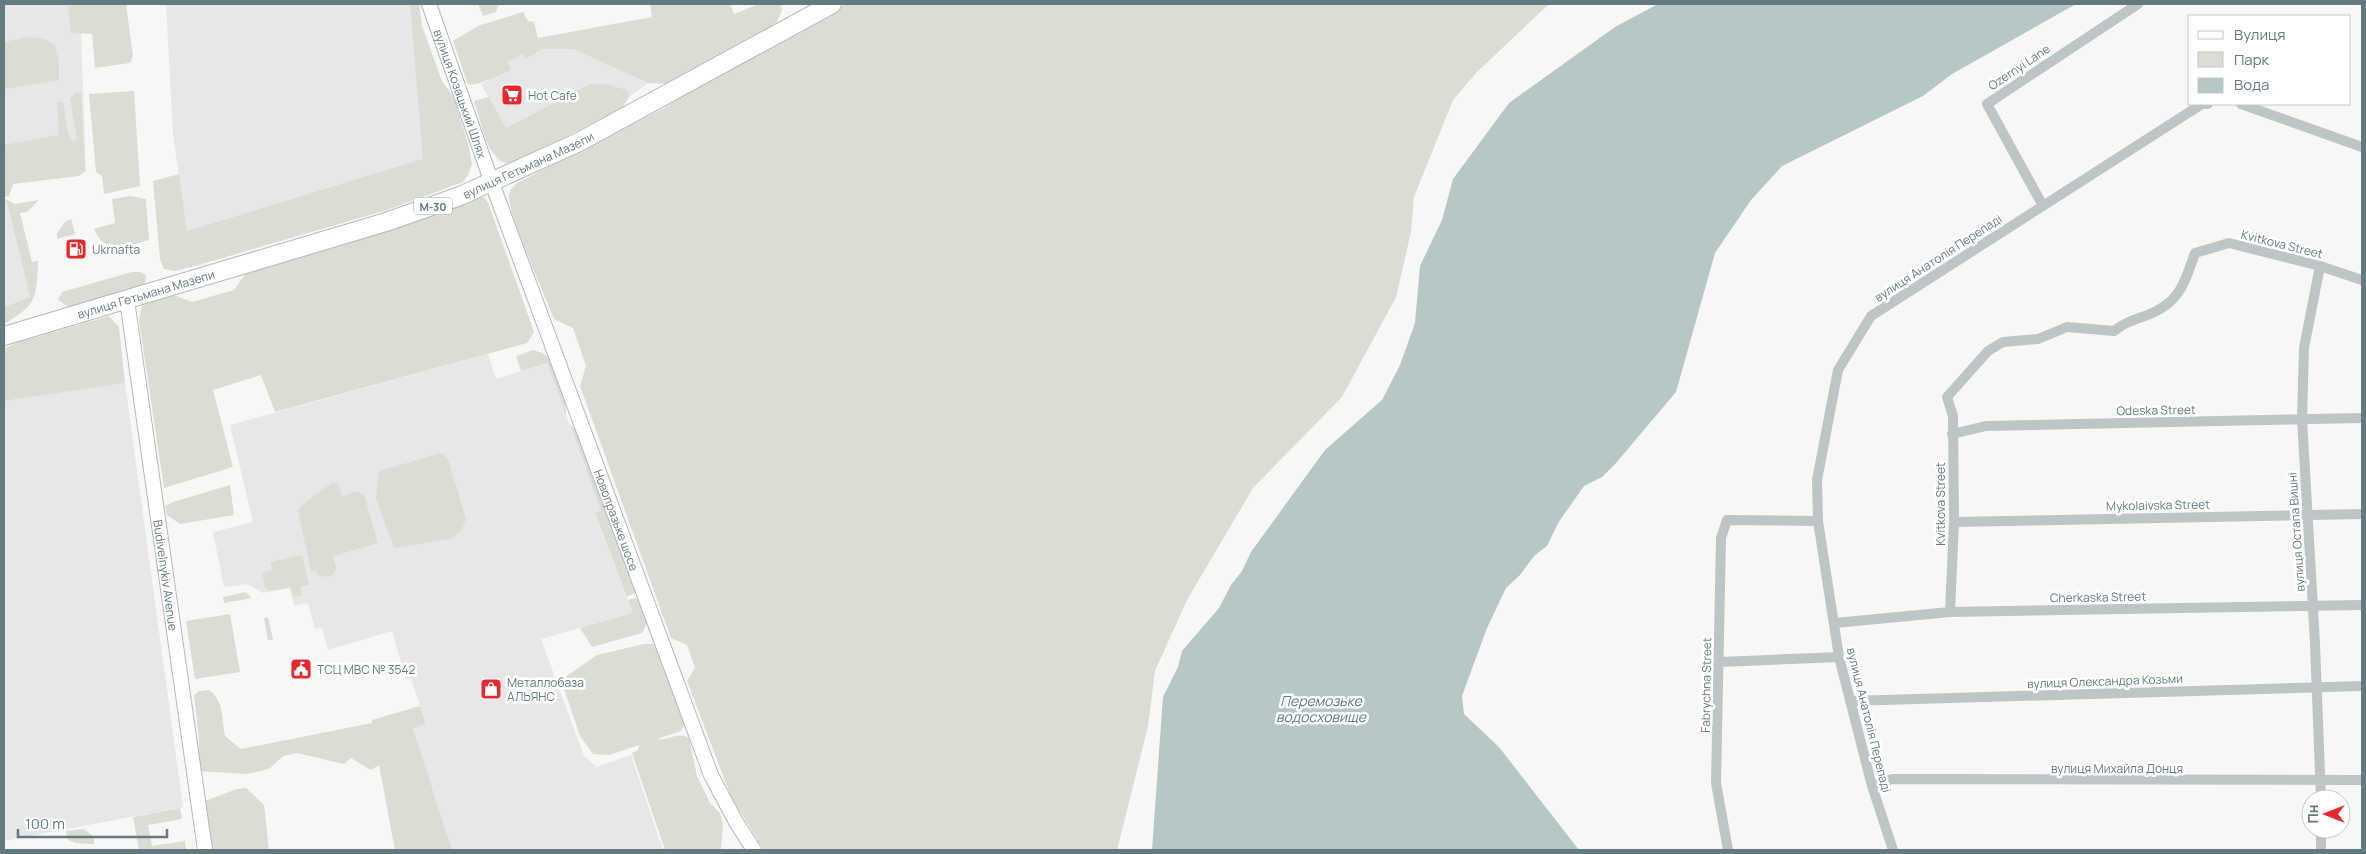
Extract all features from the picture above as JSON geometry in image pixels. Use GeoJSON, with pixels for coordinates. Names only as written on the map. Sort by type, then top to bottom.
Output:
{"type":"FeatureCollection","features":[{"type":"Feature","properties":{"kind":"highway","name":"вулиця Гетьмана Мазепи"},"geometry":{"type":"LineString","coordinates":[[4,336],[395,219],[492,183],[579,142],[832,4]]}},
{"type":"Feature","properties":{"kind":"main road","name":"вулиця Козацький Шлях"},"geometry":{"type":"LineString","coordinates":[[429,4],[492,183]]}},
{"type":"Feature","properties":{"kind":"main road","name":"Новопразьке шосе"},"geometry":{"type":"LineString","coordinates":[[492,183],[711,775],[736,822],[754,850]]}},
{"type":"Feature","properties":{"kind":"main road","name":"Budivelnykiv Avenue"},"geometry":{"type":"LineString","coordinates":[[127,300],[205,850]]}},
{"type":"Feature","properties":{"kind":"street","name":"Ozernyi Lane"},"geometry":{"type":"LineString","coordinates":[[2043,206],[1987,104],[2138,4]]}},
{"type":"Feature","properties":{"kind":"street","name":"вулиця Анатолія Перепаді"},"geometry":{"type":"LineString","coordinates":[[1893,850],[1872,786],[1839,657],[1818,521],[1817,480],[1838,370],[1871,316],[2200,105]]}},
{"type":"Feature","properties":{"kind":"street"},"geometry":{"type":"LineString","coordinates":[[2244,105],[2362,147]]}},
{"type":"Feature","properties":{"kind":"street","name":"Kvitkova Street"},"geometry":{"type":"LineString","coordinates":[[1950,612],[1954,522],[1953,416],[1947,397],[1988,351],[2003,342],[2038,339],[2066,327],[2114,331],[2127,321],[2146,316],[2172,301],[2184,287],[2195,253],[2229,243],[2320,266],[2362,280]]}},
{"type":"Feature","properties":{"kind":"street","name":"вулиця Остапа Вишні"},"geometry":{"type":"LineString","coordinates":[[2320,266],[2304,348],[2302,420],[2322,789]]}},
{"type":"Feature","properties":{"kind":"street","name":"Odeska Street"},"geometry":{"type":"LineString","coordinates":[[1952,434],[1986,426],[2362,418]]}},
{"type":"Feature","properties":{"kind":"street","name":"Mykolaivska Street"},"geometry":{"type":"LineString","coordinates":[[1954,522],[2362,514]]}},
{"type":"Feature","properties":{"kind":"street","name":"Fabrychna Street"},"geometry":{"type":"LineString","coordinates":[[1728,850],[1716,783],[1720,662],[1721,538],[1727,520],[1818,521]]}},
{"type":"Feature","properties":{"kind":"street","name":"Cherkaska Street"},"geometry":{"type":"LineString","coordinates":[[1835,622],[1950,612],[2362,605]]}},
{"type":"Feature","properties":{"kind":"street"},"geometry":{"type":"LineString","coordinates":[[1720,662],[1839,657]]}},
{"type":"Feature","properties":{"kind":"street","name":"вулиця Олександра Козьми"},"geometry":{"type":"LineString","coordinates":[[1850,701],[2362,686]]}},
{"type":"Feature","properties":{"kind":"street","name":"вулиця Михайла Донця"},"geometry":{"type":"LineString","coordinates":[[1872,786],[1892,779],[2362,780]]}},
{"type":"Feature","properties":{"kind":"shaded area"},"geometry":{"type":"Polygon","coordinates":[[[4,4],[80,4],[86,172],[4,182],[4,4]]]}},
{"type":"Feature","properties":{"kind":"shaded area"},"geometry":{"type":"Polygon","coordinates":[[[166,4],[410,4],[424,159],[187,231],[173,134],[166,4]]]}},
{"type":"Feature","properties":{"kind":"shaded area"},"geometry":{"type":"Polygon","coordinates":[[[542,49],[573,49],[648,83],[629,97],[627,90],[607,84],[590,84],[506,128],[481,84],[510,70],[508,62],[522,53],[526,59],[542,49]]]}},
{"type":"Feature","properties":{"kind":"shaded area"},"geometry":{"type":"Polygon","coordinates":[[[6,199],[30,297],[4,307],[4,200],[6,199]]]}},
{"type":"Feature","properties":{"kind":"shaded area"},"geometry":{"type":"Polygon","coordinates":[[[488,354],[496,379],[547,363],[601,511],[595,514],[633,613],[541,639],[584,756],[596,767],[631,755],[663,850],[452,850],[413,728],[426,723],[411,679],[406,680],[392,631],[328,650],[322,628],[315,629],[308,603],[294,606],[290,588],[263,593],[247,584],[224,587],[213,532],[253,522],[230,425],[488,354]]]}},
{"type":"Feature","properties":{"kind":"shaded area"},"geometry":{"type":"Polygon","coordinates":[[[125,383],[183,807],[4,841],[4,401],[125,383]]]}},
{"type":"Feature","properties":{"kind":"green space"},"geometry":{"type":"Polygon","coordinates":[[[68,4],[126,4],[133,56],[130,63],[95,68],[92,34],[71,33],[68,4]]]}},
{"type":"Feature","properties":{"kind":"green space"},"geometry":{"type":"Polygon","coordinates":[[[410,4],[419,4],[422,26],[442,81],[454,98],[469,147],[472,164],[463,182],[387,210],[195,266],[175,271],[164,269],[160,259],[153,181],[179,174],[187,231],[423,159],[410,4]]]}},
{"type":"Feature","properties":{"kind":"green space"},"geometry":{"type":"Polygon","coordinates":[[[478,4],[499,4],[496,12],[483,16],[478,4]]]}},
{"type":"Feature","properties":{"kind":"green space"},"geometry":{"type":"Polygon","coordinates":[[[650,4],[730,4],[734,14],[759,4],[780,4],[782,10],[777,22],[753,39],[667,84],[648,83],[573,49],[542,49],[526,59],[522,54],[508,62],[511,70],[485,81],[468,85],[453,41],[478,26],[523,12],[528,21],[534,22],[538,38],[652,17],[650,4]]]}},
{"type":"Feature","properties":{"kind":"green space"},"geometry":{"type":"Polygon","coordinates":[[[846,4],[1549,4],[1477,72],[1453,100],[1414,197],[1411,232],[1396,297],[1342,397],[1253,488],[1187,600],[1155,671],[1148,726],[1117,850],[764,850],[732,799],[687,681],[695,668],[687,645],[671,638],[580,386],[586,366],[573,328],[554,319],[514,219],[509,195],[517,183],[664,108],[711,78],[846,4]]]}},
{"type":"Feature","properties":{"kind":"green space"},"geometry":{"type":"Polygon","coordinates":[[[29,37],[45,39],[55,45],[59,63],[59,80],[4,89],[4,42],[29,37]]]}},
{"type":"Feature","properties":{"kind":"green space"},"geometry":{"type":"Polygon","coordinates":[[[590,84],[607,84],[627,90],[629,97],[622,108],[513,164],[504,163],[491,150],[474,101],[489,97],[506,128],[590,84]]]}},
{"type":"Feature","properties":{"kind":"green space"},"geometry":{"type":"Polygon","coordinates":[[[134,91],[140,186],[104,194],[102,176],[96,172],[89,94],[134,91]]]}},
{"type":"Feature","properties":{"kind":"green space"},"geometry":{"type":"Polygon","coordinates":[[[75,93],[81,93],[85,171],[79,176],[13,184],[9,196],[4,197],[4,145],[59,135],[57,102],[63,102],[68,133],[73,142],[77,139],[70,99],[75,93]]]}},
{"type":"Feature","properties":{"kind":"green space"},"geometry":{"type":"Polygon","coordinates":[[[131,196],[146,199],[149,240],[125,247],[111,246],[104,243],[94,229],[115,223],[112,199],[131,196]]]}},
{"type":"Feature","properties":{"kind":"green space"},"geometry":{"type":"Polygon","coordinates":[[[479,196],[485,198],[489,205],[534,332],[527,343],[275,412],[261,375],[213,390],[233,467],[164,488],[139,320],[142,306],[155,298],[171,294],[192,302],[234,290],[246,273],[347,244],[479,196]]]}},
{"type":"Feature","properties":{"kind":"green space"},"geometry":{"type":"Polygon","coordinates":[[[6,199],[15,204],[39,200],[27,212],[20,213],[32,262],[38,261],[35,292],[29,305],[4,324],[4,307],[30,297],[6,199]]]}},
{"type":"Feature","properties":{"kind":"green space"},"geometry":{"type":"Polygon","coordinates":[[[71,219],[75,234],[57,239],[57,233],[65,222],[71,219]]]}},
{"type":"Feature","properties":{"kind":"green space"},"geometry":{"type":"Polygon","coordinates":[[[132,272],[140,272],[146,275],[145,288],[73,310],[58,300],[62,292],[132,272]]]}},
{"type":"Feature","properties":{"kind":"green space"},"geometry":{"type":"Polygon","coordinates":[[[109,316],[119,327],[125,383],[4,401],[4,349],[15,343],[109,316]]]}},
{"type":"Feature","properties":{"kind":"green space"},"geometry":{"type":"Polygon","coordinates":[[[533,350],[545,354],[551,361],[563,394],[566,415],[547,363],[521,371],[516,356],[533,350]]]}},
{"type":"Feature","properties":{"kind":"green space"},"geometry":{"type":"Polygon","coordinates":[[[570,425],[576,429],[636,592],[627,597],[595,513],[601,511],[570,425]]]}},
{"type":"Feature","properties":{"kind":"green space"},"geometry":{"type":"Polygon","coordinates":[[[442,453],[448,459],[466,519],[461,531],[450,539],[394,548],[376,498],[379,471],[442,453]]]}},
{"type":"Feature","properties":{"kind":"green space"},"geometry":{"type":"Polygon","coordinates":[[[332,483],[338,483],[342,496],[358,491],[364,495],[378,543],[333,556],[336,567],[334,574],[327,577],[318,575],[316,570],[311,571],[298,511],[301,506],[332,483]]]}},
{"type":"Feature","properties":{"kind":"green space"},"geometry":{"type":"Polygon","coordinates":[[[230,485],[234,515],[180,524],[167,515],[165,506],[173,502],[230,485]]]}},
{"type":"Feature","properties":{"kind":"green space"},"geometry":{"type":"Polygon","coordinates":[[[302,555],[309,585],[300,587],[302,595],[293,597],[290,587],[270,591],[265,588],[262,572],[272,570],[270,562],[302,555]]]}},
{"type":"Feature","properties":{"kind":"green space"},"geometry":{"type":"Polygon","coordinates":[[[245,592],[252,598],[224,603],[223,597],[245,592]]]}},
{"type":"Feature","properties":{"kind":"green space"},"geometry":{"type":"Polygon","coordinates":[[[635,598],[639,600],[647,623],[642,633],[592,647],[580,628],[633,613],[628,600],[635,598]]]}},
{"type":"Feature","properties":{"kind":"green space"},"geometry":{"type":"Polygon","coordinates":[[[230,614],[240,672],[195,679],[186,621],[230,614]]]}},
{"type":"Feature","properties":{"kind":"green space"},"geometry":{"type":"Polygon","coordinates":[[[268,617],[273,640],[268,640],[264,618],[268,617]]]}},
{"type":"Feature","properties":{"kind":"green space"},"geometry":{"type":"Polygon","coordinates":[[[644,644],[653,644],[657,648],[686,721],[681,731],[657,739],[681,735],[689,738],[697,776],[710,803],[720,813],[723,826],[721,850],[665,850],[632,753],[638,750],[639,745],[609,755],[593,754],[580,736],[561,680],[597,655],[644,644]]]}},
{"type":"Feature","properties":{"kind":"green space"},"geometry":{"type":"Polygon","coordinates":[[[209,690],[214,694],[220,705],[225,736],[241,749],[372,723],[372,720],[420,706],[426,724],[413,728],[452,850],[395,850],[379,765],[371,770],[351,758],[344,764],[297,753],[283,756],[269,769],[246,774],[199,771],[199,739],[194,695],[199,691],[209,690]]]}},
{"type":"Feature","properties":{"kind":"green space"},"geometry":{"type":"Polygon","coordinates":[[[246,788],[264,805],[269,850],[210,850],[205,801],[237,789],[246,788]]]}},
{"type":"Feature","properties":{"kind":"green space"},"geometry":{"type":"Polygon","coordinates":[[[180,808],[182,819],[148,825],[152,846],[185,841],[186,850],[139,850],[133,817],[180,808]]]}},
{"type":"Feature","properties":{"kind":"green space"},"geometry":{"type":"Polygon","coordinates":[[[84,829],[94,837],[94,844],[75,843],[68,840],[66,831],[84,829]]]}},
{"type":"Feature","properties":{"kind":"water","name":"Перемозьке водосховище"},"geometry":{"type":"Polygon","coordinates":[[[1658,4],[2076,4],[1952,74],[1923,96],[1782,166],[1751,200],[1715,253],[1676,392],[1616,463],[1602,477],[1584,486],[1558,523],[1547,546],[1534,556],[1520,575],[1506,588],[1487,628],[1462,696],[1464,714],[1499,747],[1579,850],[1152,850],[1163,697],[1178,667],[1182,651],[1219,608],[1231,585],[1242,571],[1251,552],[1325,450],[1382,400],[1400,365],[1415,323],[1420,266],[1442,220],[1453,179],[1509,103],[1615,27],[1658,4]]]}},
{"type":"Feature","properties":{"kind":"place","name":"Hot Cafe"},"geometry":{"type":"Point","coordinates":[512,95]}},
{"type":"Feature","properties":{"kind":"place","name":"Ukrnafta"},"geometry":{"type":"Point","coordinates":[76,249]}},
{"type":"Feature","properties":{"kind":"place","name":"ТСЦ МВС № 3542"},"geometry":{"type":"Point","coordinates":[301,669]}},
{"type":"Feature","properties":{"kind":"place","name":"Металлобаза АЛЬЯНС"},"geometry":{"type":"Point","coordinates":[491,689]}}]}
